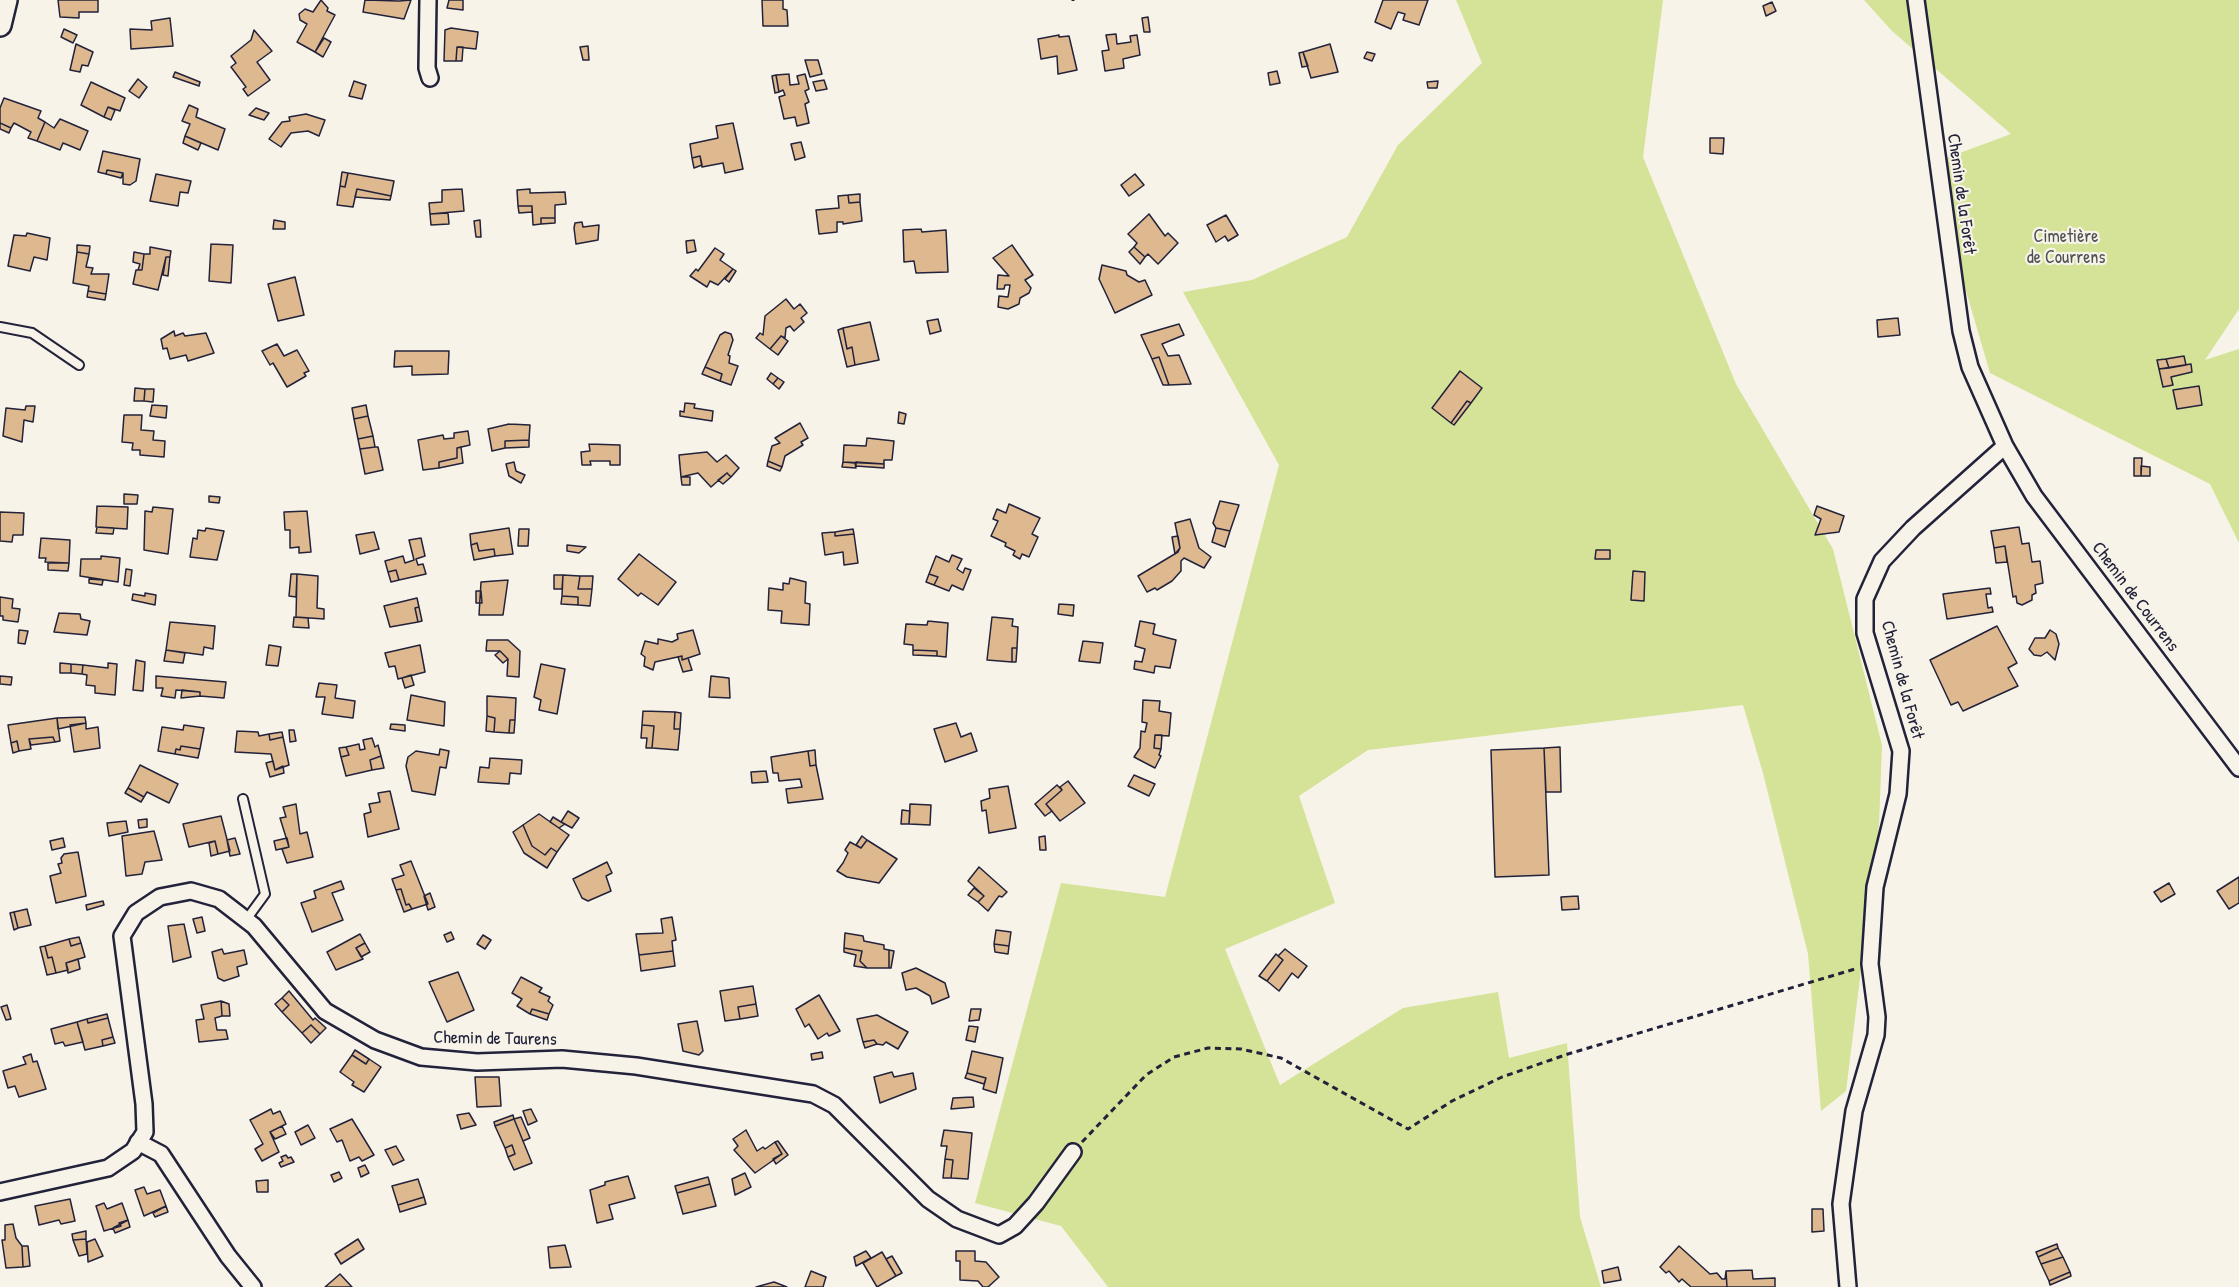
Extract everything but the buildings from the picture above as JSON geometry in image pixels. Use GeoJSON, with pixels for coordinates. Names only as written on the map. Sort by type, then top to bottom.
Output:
{"type":"FeatureCollection","features":[{"type":"Feature","properties":{"kind":"main road"},"geometry":{"type":"LineString","coordinates":[[0,25],[6,0]]}},
{"type":"Feature","properties":{"kind":"street"},"geometry":{"type":"LineString","coordinates":[[428,0],[427,68],[430,78]]}},
{"type":"Feature","properties":{"kind":"street","name":"Chemin de la Forêt"},"geometry":{"type":"LineString","coordinates":[[1848,1287],[1841,1204],[1854,1111],[1876,1035],[1877,1017],[1870,964],[1875,887],[1898,794],[1900,752],[1865,633],[1865,599],[1882,561],[1913,528],[2005,446],[1970,367],[1961,331],[1916,0]]}},
{"type":"Feature","properties":{"kind":"street","name":"Chemin de Courrens"},"geometry":{"type":"LineString","coordinates":[[2005,446],[2034,496],[2239,768]]}},
{"type":"Feature","properties":{"kind":"street","name":"Chemin de Taurens"},"geometry":{"type":"LineString","coordinates":[[138,1142],[145,1132],[144,1104],[122,936],[136,913],[152,902],[160,897],[191,891],[219,899],[246,920],[325,1011],[395,1049],[421,1057],[477,1062],[562,1059],[636,1066],[813,1094],[834,1105],[928,1199],[957,1219],[999,1235],[1015,1226],[1036,1203],[1073,1152]]}},
{"type":"Feature","properties":{"kind":"street"},"geometry":{"type":"LineString","coordinates":[[0,1192],[108,1168],[133,1151],[138,1142],[161,1154],[228,1256],[253,1287]]}},
{"type":"Feature","properties":{"kind":"lane"},"geometry":{"type":"LineString","coordinates":[[0,327],[32,333],[79,365]]}},
{"type":"Feature","properties":{"kind":"lane"},"geometry":{"type":"LineString","coordinates":[[243,800],[265,894],[246,920]]}},
{"type":"Feature","properties":{"kind":"path"},"geometry":{"type":"LineString","coordinates":[[1073,1152],[1146,1075],[1174,1057],[1208,1048],[1241,1049],[1281,1058],[1408,1129],[1452,1101],[1502,1077],[1546,1061],[1870,964]]}},
{"type":"Feature","properties":{"kind":"green space"},"geometry":{"type":"Polygon","coordinates":[[[1456,0],[1663,0],[1643,157],[1736,384],[1833,549],[1882,745],[1879,825],[1846,1091],[1821,1111],[1808,954],[1763,773],[1743,705],[1368,750],[1299,796],[1335,903],[1225,949],[1280,1085],[1403,1008],[1498,992],[1509,1058],[1567,1043],[1580,1217],[1601,1287],[1108,1287],[1061,1226],[975,1203],[1061,883],[1165,897],[1279,465],[1183,292],[1252,280],[1347,237],[1398,145],[1482,63],[1456,0]]]}},
{"type":"Feature","properties":{"kind":"green space","name":"Cimetière de Courrens"},"geometry":{"type":"Polygon","coordinates":[[[1864,0],[2239,0],[2239,309],[2205,360],[2239,349],[2239,543],[2210,484],[1990,373],[1957,260],[1941,160],[2011,134],[1892,31],[1864,0]]]}}]}
